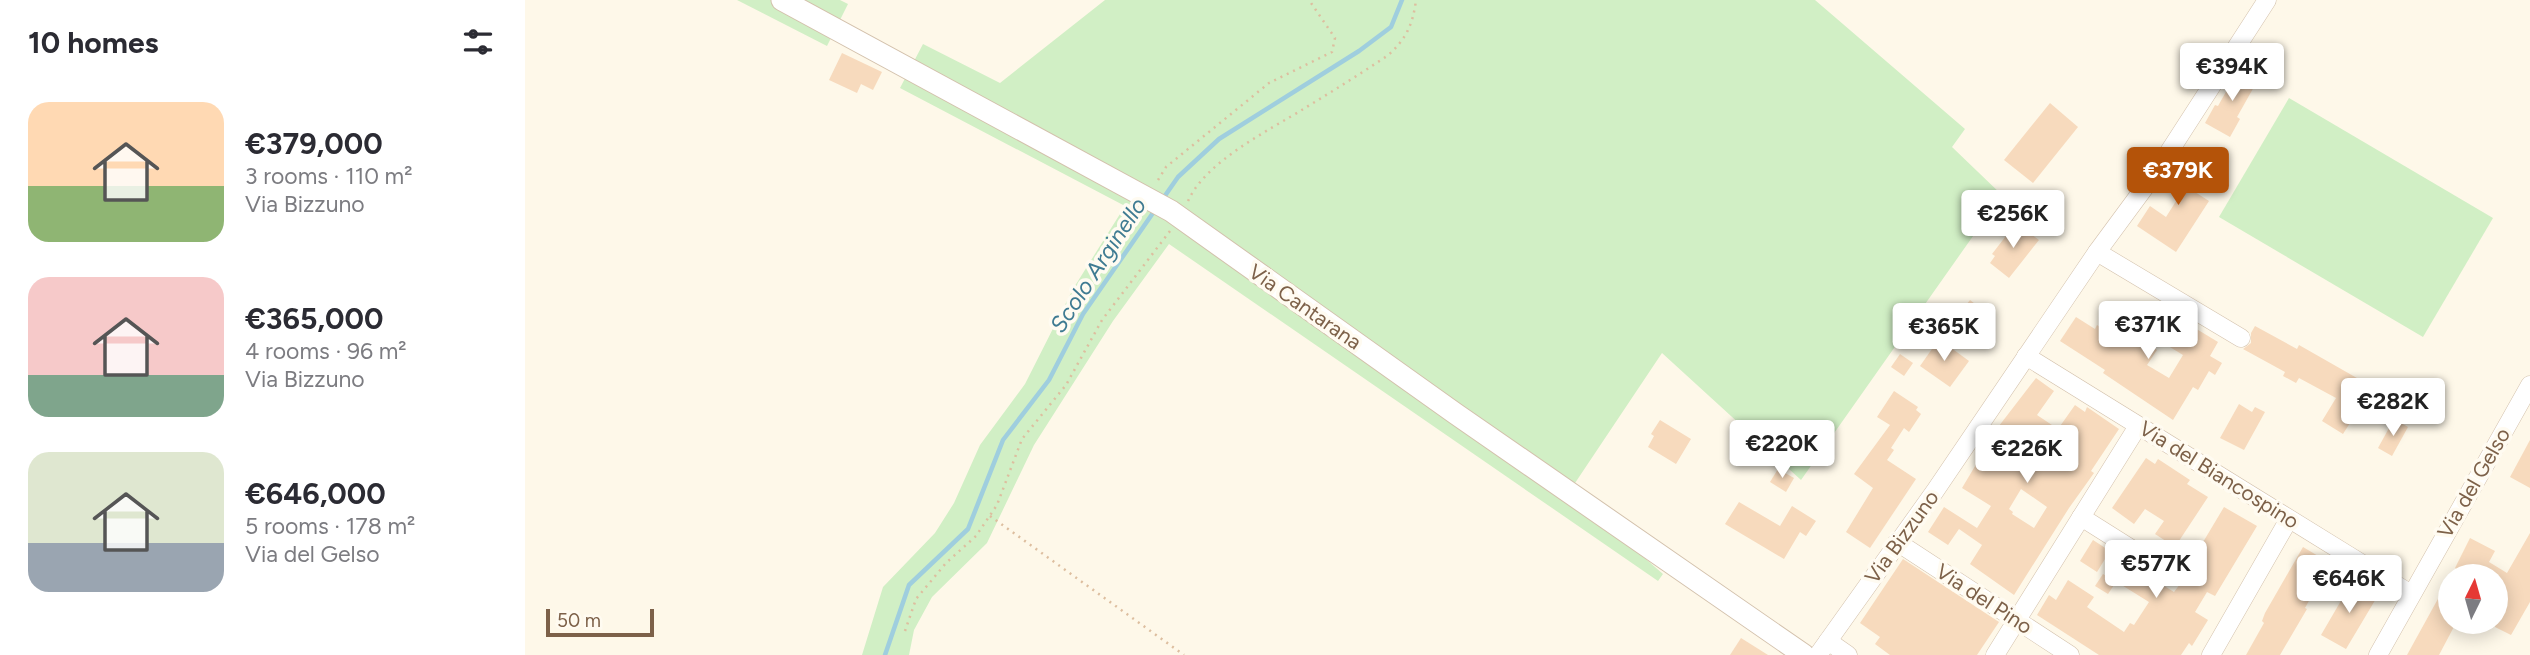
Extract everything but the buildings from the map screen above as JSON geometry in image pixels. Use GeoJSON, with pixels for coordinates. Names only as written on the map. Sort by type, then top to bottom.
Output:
{"type":"FeatureCollection","features":[{"type":"Feature","properties":{"kind":"street","name":"Via Cantarana"},"geometry":{"type":"LineString","coordinates":[[782,0],[1164,202],[1467,422],[1804,655]]}},
{"type":"Feature","properties":{"kind":"street","name":"Via Bizzuno"},"geometry":{"type":"LineString","coordinates":[[1823,648],[1935,491],[2097,252],[2156,172],[2267,0]]}},
{"type":"Feature","properties":{"kind":"street"},"geometry":{"type":"LineString","coordinates":[[2097,252],[2241,338]]}},
{"type":"Feature","properties":{"kind":"street","name":"Via del Biancospino"},"geometry":{"type":"LineString","coordinates":[[2026,356],[2411,594]]}},
{"type":"Feature","properties":{"kind":"street","name":"Via del Gelso"},"geometry":{"type":"LineString","coordinates":[[2378,655],[2530,386]]}},
{"type":"Feature","properties":{"kind":"street"},"geometry":{"type":"LineString","coordinates":[[1995,655],[2138,426]]}},
{"type":"Feature","properties":{"kind":"street"},"geometry":{"type":"LineString","coordinates":[[2081,517],[2173,575]]}},
{"type":"Feature","properties":{"kind":"street"},"geometry":{"type":"LineString","coordinates":[[2211,655],[2289,519]]}},
{"type":"Feature","properties":{"kind":"street","name":"Via del Pino"},"geometry":{"type":"LineString","coordinates":[[1897,542],[2070,655]]}},
{"type":"Feature","properties":{"kind":"street"},"geometry":{"type":"LineString","coordinates":[[1823,648],[1848,655]]}},
{"type":"Feature","properties":{"kind":"path"},"geometry":{"type":"LineString","coordinates":[[905,631],[916,599],[946,563],[976,536],[997,505],[1022,439],[1066,385],[1164,202],[1167,167],[1269,83],[1332,52],[1335,38],[1309,0]]}},
{"type":"Feature","properties":{"kind":"path"},"geometry":{"type":"LineString","coordinates":[[1164,202],[1194,188],[1215,167],[1263,134],[1387,57],[1401,44],[1414,18],[1416,0]]}},
{"type":"Feature","properties":{"kind":"path"},"geometry":{"type":"LineString","coordinates":[[989,516],[1184,655]]}},
{"type":"Feature","properties":{"kind":"green space"},"geometry":{"type":"Polygon","coordinates":[[[737,0],[840,0],[848,4],[827,46],[737,0]]]}},
{"type":"Feature","properties":{"kind":"green space"},"geometry":{"type":"Polygon","coordinates":[[[1105,0],[1815,0],[1965,129],[1952,147],[2002,195],[1801,480],[1662,353],[1569,492],[1663,574],[1658,581],[1169,244],[1113,321],[1034,445],[987,543],[932,597],[914,630],[909,655],[862,655],[883,587],[935,533],[954,503],[980,445],[1025,384],[1073,289],[1125,206],[900,88],[923,44],[1000,83],[1105,0]]]}},
{"type":"Feature","properties":{"kind":"green space"},"geometry":{"type":"Polygon","coordinates":[[[2289,98],[2493,218],[2423,337],[2219,217],[2289,98]]]}},
{"type":"Feature","properties":{"kind":"waterway","name":"Scolo Arginello"},"geometry":{"type":"LineString","coordinates":[[1162,200],[1178,177],[1219,139],[1359,51],[1391,27],[1402,0]]}},
{"type":"Feature","properties":{"kind":"waterway","name":"Scolo Arginello"},"geometry":{"type":"LineString","coordinates":[[885,655],[909,585],[968,529],[1003,440],[1049,380],[1083,314],[1155,210]]}}]}
